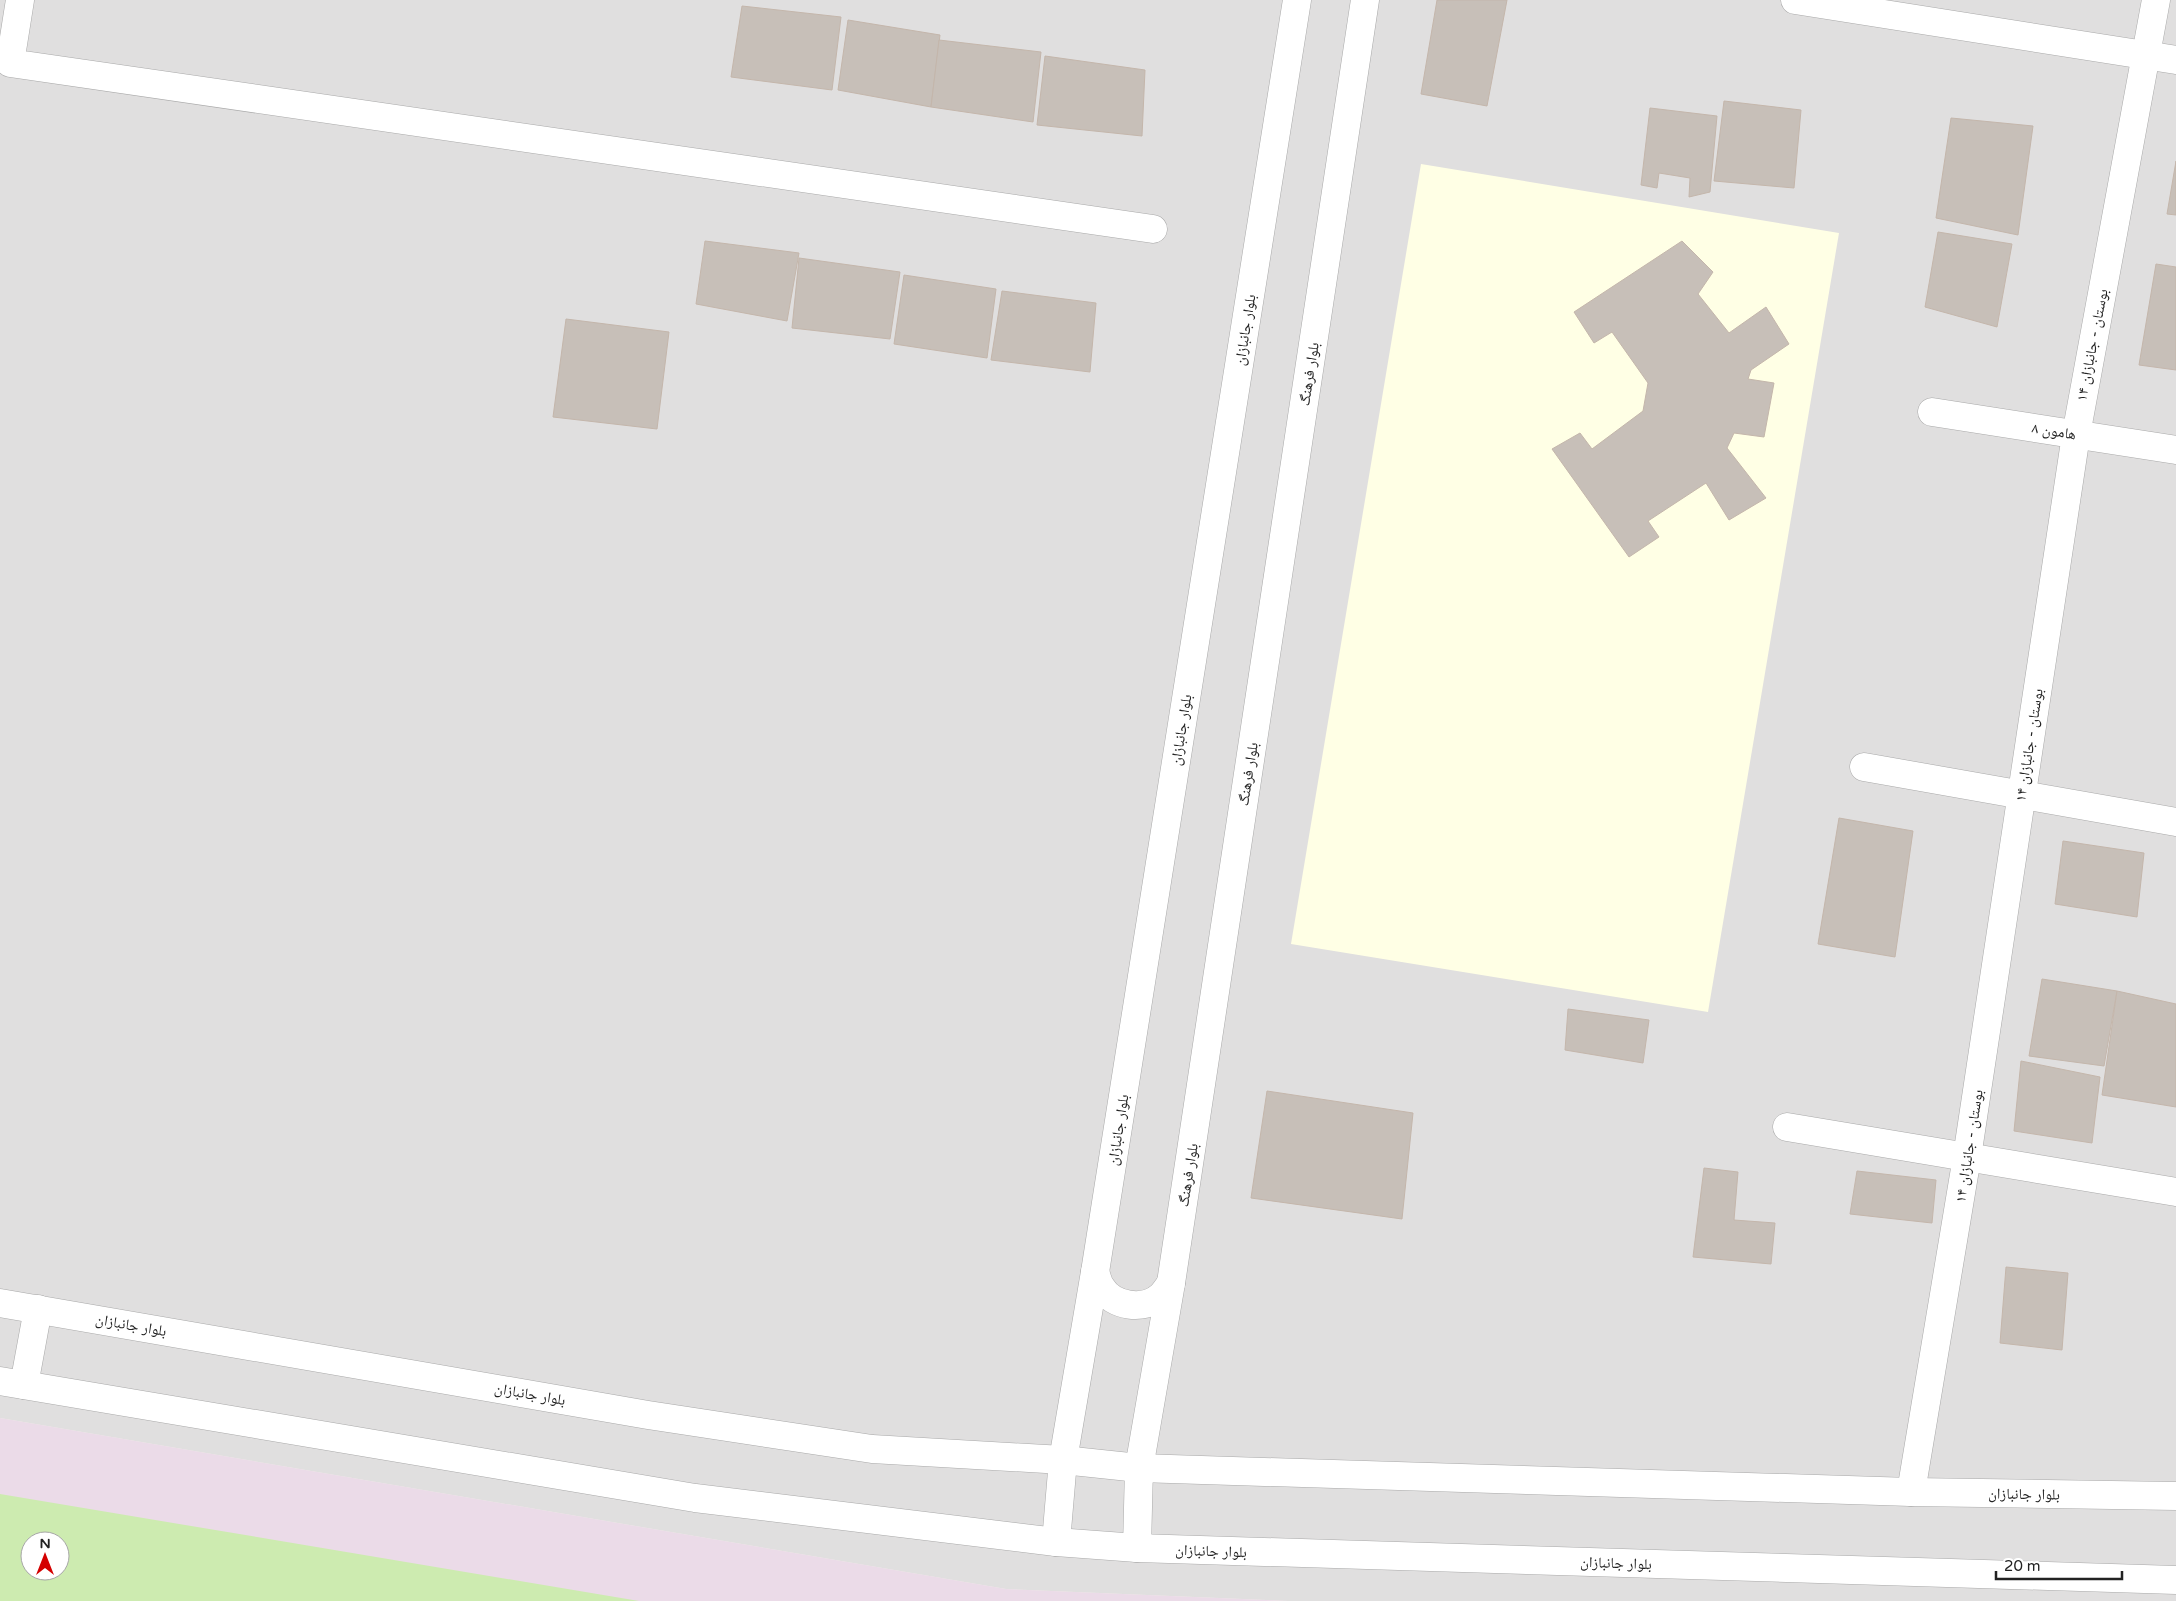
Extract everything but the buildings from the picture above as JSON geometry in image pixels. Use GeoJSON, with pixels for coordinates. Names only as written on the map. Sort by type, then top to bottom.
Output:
{"type":"FeatureCollection","features":[{"type":"Feature","properties":{"kind":"street"},"geometry":{"type":"LineString","coordinates":[[20,0],[10,63],[1153,229]]}},
{"type":"Feature","properties":{"kind":"street","name":"بلوار جانبازان"},"geometry":{"type":"LineString","coordinates":[[1056,1542],[1063,1460],[1095,1272],[1297,0]]}},
{"type":"Feature","properties":{"kind":"street","name":"بلوار فرهنگ"},"geometry":{"type":"LineString","coordinates":[[1137,1548],[1139,1468],[1171,1283],[1366,0]]}},
{"type":"Feature","properties":{"kind":"street"},"geometry":{"type":"LineString","coordinates":[[1795,0],[2176,60]]}},
{"type":"Feature","properties":{"kind":"street","name":"بوستان - جانبازان ۱۴"},"geometry":{"type":"LineString","coordinates":[[1911,1492],[1967,1157],[2076,435],[2156,0]]}},
{"type":"Feature","properties":{"kind":"street","name":"هامون ۸"},"geometry":{"type":"LineString","coordinates":[[1932,412],[2176,450]]}},
{"type":"Feature","properties":{"kind":"street"},"geometry":{"type":"LineString","coordinates":[[1864,767],[2176,822]]}},
{"type":"Feature","properties":{"kind":"street"},"geometry":{"type":"LineString","coordinates":[[1787,1127],[2176,1192]]}},
{"type":"Feature","properties":{"kind":"street"},"geometry":{"type":"LineString","coordinates":[[1095,1272],[1101,1287],[1113,1299],[1128,1306],[1146,1304],[1160,1296],[1171,1283]]}},
{"type":"Feature","properties":{"kind":"street","name":"بلوار جانبازان"},"geometry":{"type":"LineString","coordinates":[[0,1303],[648,1415],[872,1449],[1063,1460],[1139,1468],[1911,1492],[2176,1496]]}},
{"type":"Feature","properties":{"kind":"street"},"geometry":{"type":"LineString","coordinates":[[12,1383],[38,1309]]}},
{"type":"Feature","properties":{"kind":"street","name":"بلوار جانبازان"},"geometry":{"type":"LineString","coordinates":[[12,1383],[695,1498],[1056,1542],[1137,1548],[2176,1580]]}},
{"type":"Feature","properties":{"kind":"shaded area"},"geometry":{"type":"Polygon","coordinates":[[[0,0],[2176,0],[2176,1601],[1288,1601],[1006,1589],[0,1418],[0,0]]]}},
{"type":"Feature","properties":{"kind":"shaded area"},"geometry":{"type":"Polygon","coordinates":[[[1421,164],[1839,233],[1708,1012],[1291,944],[1421,164]]]}},
{"type":"Feature","properties":{"kind":"shaded area"},"geometry":{"type":"Polygon","coordinates":[[[0,1418],[1006,1589],[1288,1601],[0,1601],[0,1418]]]}},
{"type":"Feature","properties":{"kind":"green space"},"geometry":{"type":"Polygon","coordinates":[[[0,1494],[639,1601],[0,1601],[0,1494]]]}}]}
